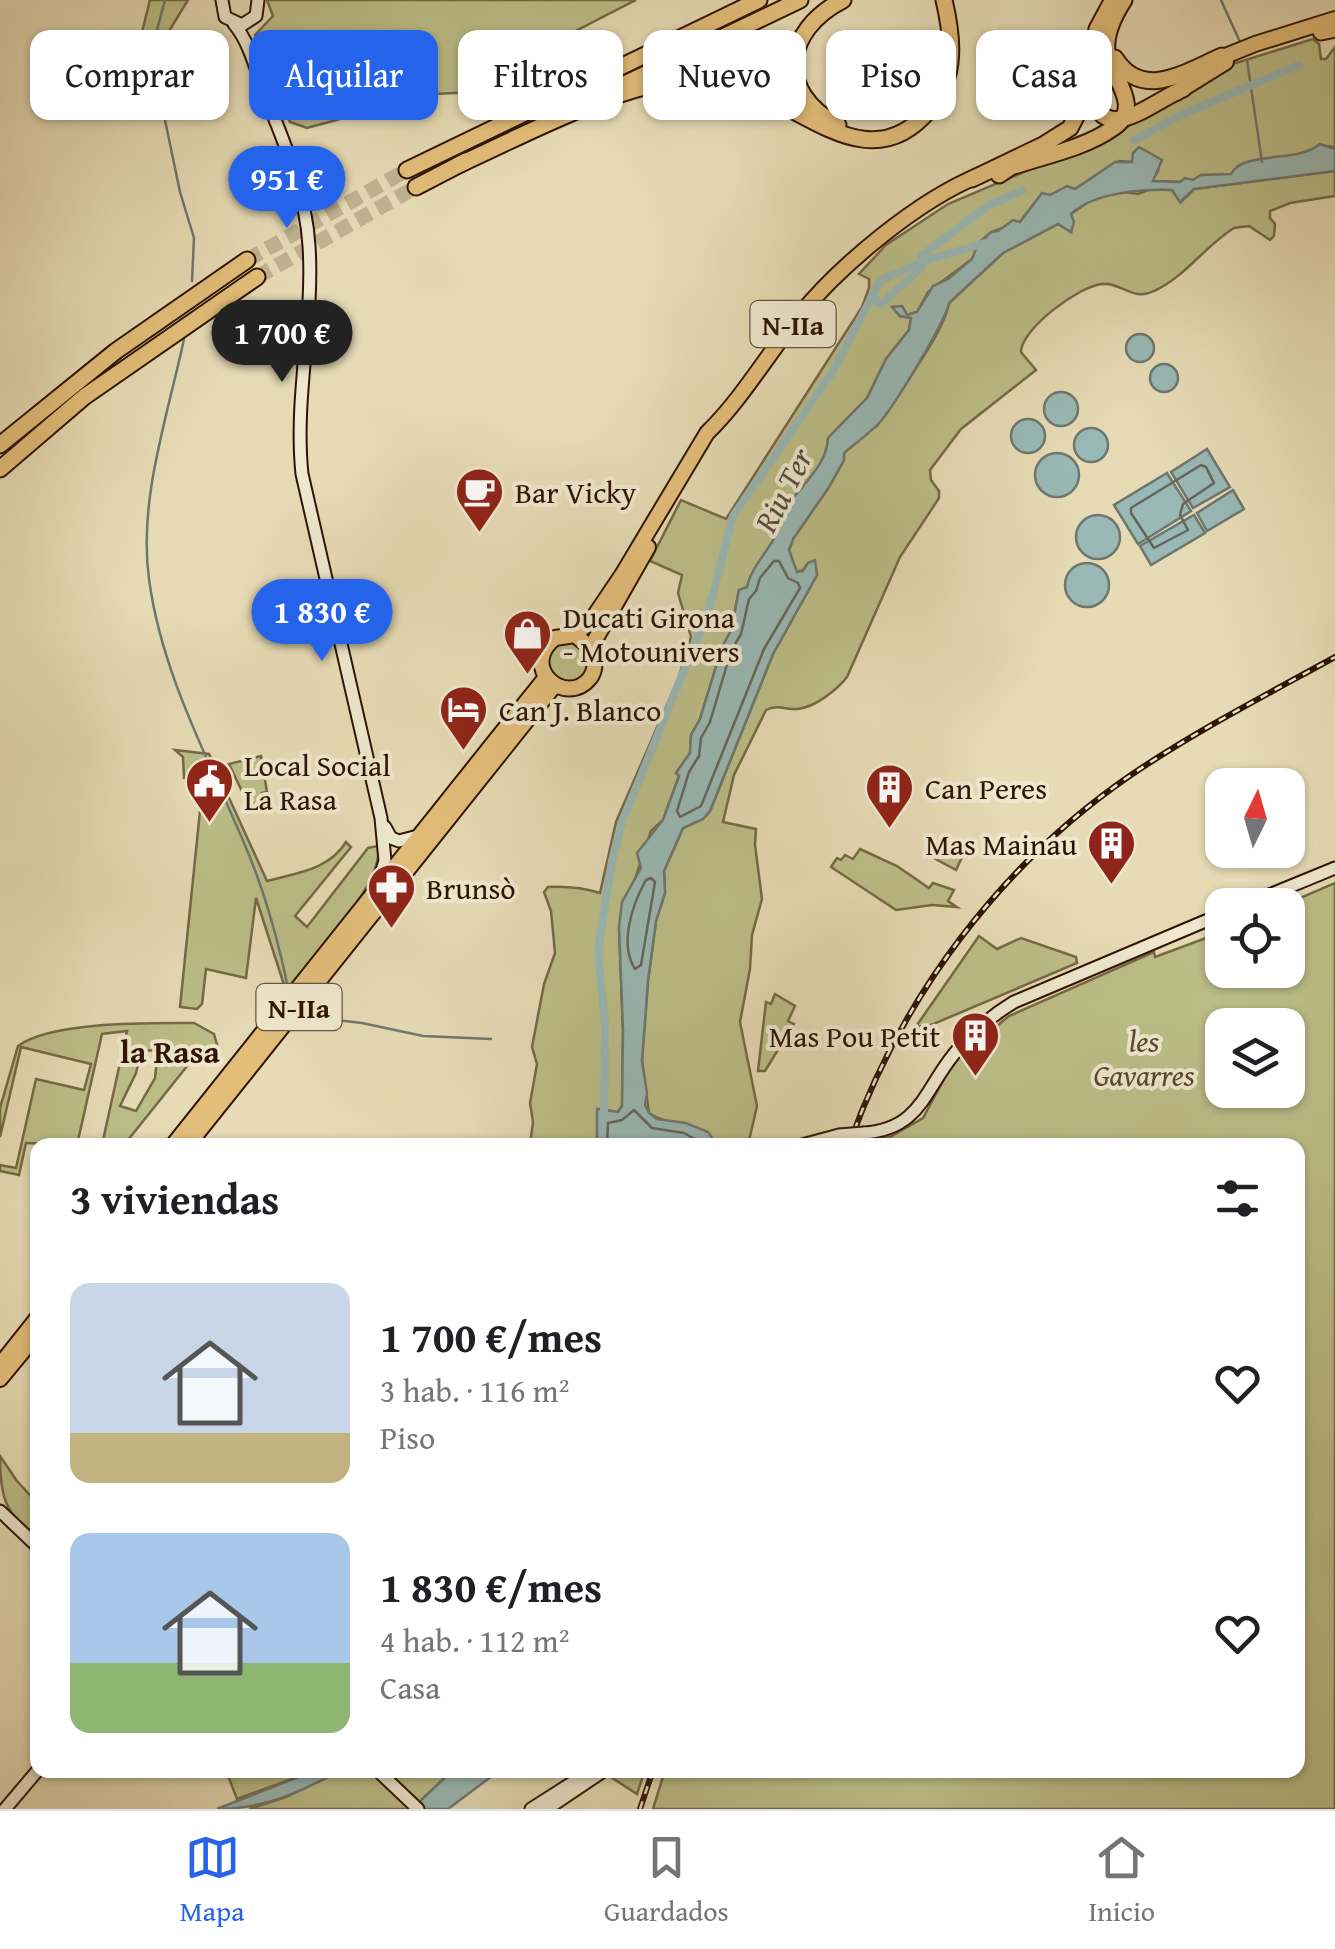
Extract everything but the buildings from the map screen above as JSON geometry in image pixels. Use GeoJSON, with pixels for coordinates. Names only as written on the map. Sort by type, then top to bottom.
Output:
{"type":"FeatureCollection","features":[{"type":"Feature","properties":{"kind":"highway"},"geometry":{"type":"LineString","coordinates":[[688,30],[739,0]]}},
{"type":"Feature","properties":{"kind":"highway"},"geometry":{"type":"LineString","coordinates":[[694,30],[759,0]]}},
{"type":"Feature","properties":{"kind":"highway"},"geometry":{"type":"LineString","coordinates":[[416,187],[800,0]]}},
{"type":"Feature","properties":{"kind":"highway"},"geometry":{"type":"LineString","coordinates":[[843,0],[819,14],[802,32],[794,52],[796,75],[804,96],[823,117],[862,132],[906,120],[932,92],[943,48],[936,0]]}},
{"type":"Feature","properties":{"kind":"highway"},"geometry":{"type":"LineString","coordinates":[[458,165],[632,92],[684,80],[746,89],[842,136],[874,139],[896,134],[921,119],[944,86],[951,48],[944,0]]}},
{"type":"Feature","properties":{"kind":"highway"},"geometry":{"type":"LineString","coordinates":[[1096,30],[1113,0]]}},
{"type":"Feature","properties":{"kind":"highway"},"geometry":{"type":"LineString","coordinates":[[1110,30],[1124,0]]}},
{"type":"Feature","properties":{"kind":"highway"},"geometry":{"type":"LineString","coordinates":[[1112,49],[1117,63],[1137,79],[1170,79],[1222,56]]}},
{"type":"Feature","properties":{"kind":"highway"},"geometry":{"type":"LineString","coordinates":[[407,170],[643,54]]}},
{"type":"Feature","properties":{"kind":"highway"},"geometry":{"type":"LineString","coordinates":[[1112,63],[1127,103],[1121,120]]}},
{"type":"Feature","properties":{"kind":"highway"},"geometry":{"type":"LineString","coordinates":[[999,175],[1012,166],[1100,134],[1183,89]]}},
{"type":"Feature","properties":{"kind":"highway"},"geometry":{"type":"LineString","coordinates":[[1112,117],[1121,120]]}},
{"type":"Feature","properties":{"kind":"highway"},"geometry":{"type":"LineString","coordinates":[[972,178],[1043,145],[1070,128],[1074,120]]}},
{"type":"Feature","properties":{"kind":"highway"},"geometry":{"type":"LineString","coordinates":[[0,445],[128,341],[247,260]]}},
{"type":"Feature","properties":{"kind":"highway"},"geometry":{"type":"LineString","coordinates":[[0,468],[99,386],[257,278]]}},
{"type":"Feature","properties":{"kind":"main road","name":"N-IIa"},"geometry":{"type":"LineString","coordinates":[[720,420],[714,437],[675,496],[592,649],[595,662],[590,677],[568,688],[550,681],[541,662],[549,642],[561,635],[575,635],[591,621],[707,432],[800,315],[844,270],[905,221],[972,178],[1060,147],[1121,120],[1222,56],[1335,19]]}},
{"type":"Feature","properties":{"kind":"main road","name":"N-IIa"},"geometry":{"type":"LineString","coordinates":[[905,221],[999,175],[1105,136],[1238,56],[1330,29]]}},
{"type":"Feature","properties":{"kind":"main road"},"geometry":{"type":"LineString","coordinates":[[575,635],[592,649]]}},
{"type":"Feature","properties":{"kind":"main road","name":"N-IIa"},"geometry":{"type":"LineString","coordinates":[[179,1138],[373,894],[550,681]]}},
{"type":"Feature","properties":{"kind":"main road","name":"N-IIa"},"geometry":{"type":"LineString","coordinates":[[193,1138],[550,681]]}},
{"type":"Feature","properties":{"kind":"main road"},"geometry":{"type":"LineString","coordinates":[[0,1365],[30,1327]]}},
{"type":"Feature","properties":{"kind":"main road"},"geometry":{"type":"LineString","coordinates":[[0,1379],[30,1343]]}},
{"type":"Feature","properties":{"kind":"street"},"geometry":{"type":"LineString","coordinates":[[222,0],[222,12],[244,38],[300,190],[310,266],[300,420],[302,474],[381,818],[385,861],[373,894]]}},
{"type":"Feature","properties":{"kind":"street"},"geometry":{"type":"LineString","coordinates":[[244,38],[259,10],[258,0]]}},
{"type":"Feature","properties":{"kind":"street"},"geometry":{"type":"LineString","coordinates":[[234,24],[252,21]]}},
{"type":"Feature","properties":{"kind":"street"},"geometry":{"type":"LineString","coordinates":[[381,818],[395,840],[406,842],[423,834]]}},
{"type":"Feature","properties":{"kind":"street"},"geometry":{"type":"LineString","coordinates":[[1286,888],[1335,868]]}},
{"type":"Feature","properties":{"kind":"street"},"geometry":{"type":"LineString","coordinates":[[826,1138],[891,1128],[916,1112],[958,1050],[1002,1010],[1041,989],[1205,921]]}},
{"type":"Feature","properties":{"kind":"street"},"geometry":{"type":"LineString","coordinates":[[1,1510],[30,1539]]}},
{"type":"Feature","properties":{"kind":"street"},"geometry":{"type":"LineString","coordinates":[[9,1806],[32,1778]]}},
{"type":"Feature","properties":{"kind":"street"},"geometry":{"type":"LineString","coordinates":[[385,1778],[418,1809]]}},
{"type":"Feature","properties":{"kind":"street"},"geometry":{"type":"LineString","coordinates":[[532,1809],[580,1778]]}},
{"type":"Feature","properties":{"kind":"street"},"geometry":{"type":"LineString","coordinates":[[547,1809],[593,1778]]}},
{"type":"Feature","properties":{"kind":"green space"},"geometry":{"type":"Polygon","coordinates":[[[150,0],[188,0],[170,30],[142,30],[150,0]]]}},
{"type":"Feature","properties":{"kind":"green space"},"geometry":{"type":"Polygon","coordinates":[[[267,0],[636,0],[577,30],[458,30],[458,93],[438,94],[438,30],[260,30],[273,16],[267,0]]]}},
{"type":"Feature","properties":{"kind":"green space"},"geometry":{"type":"Polygon","coordinates":[[[1313,39],[1319,44],[1321,59],[1326,59],[1335,47],[1335,149],[1330,146],[1296,156],[1256,160],[1231,175],[1201,175],[1180,182],[1152,181],[1158,171],[1119,161],[1075,189],[1036,201],[1020,222],[991,232],[972,259],[928,292],[917,312],[907,315],[902,306],[893,307],[900,316],[911,318],[909,330],[886,359],[867,398],[828,438],[817,470],[782,517],[776,536],[747,588],[739,590],[731,631],[691,735],[690,753],[676,773],[679,776],[663,820],[651,831],[619,927],[622,1106],[618,1112],[598,1109],[597,1138],[531,1138],[530,1103],[537,1064],[532,1047],[544,984],[555,953],[551,911],[544,892],[548,887],[561,887],[600,893],[616,822],[678,679],[691,637],[678,593],[682,575],[650,561],[681,500],[726,519],[862,307],[869,279],[859,274],[886,245],[948,204],[1121,131],[1223,67],[1313,39]]]}},
{"type":"Feature","properties":{"kind":"green space"},"geometry":{"type":"Polygon","coordinates":[[[289,120],[337,120],[307,128],[289,120]]]}},
{"type":"Feature","properties":{"kind":"green space"},"geometry":{"type":"Polygon","coordinates":[[[1335,171],[1335,196],[1290,203],[1270,211],[1275,224],[1270,240],[1249,226],[1234,228],[1176,278],[1154,291],[1139,294],[1109,284],[1092,287],[1053,310],[1030,332],[1021,352],[1036,370],[961,429],[930,470],[939,498],[900,557],[847,677],[811,705],[766,710],[734,775],[723,822],[756,829],[762,899],[752,935],[740,1022],[757,1106],[750,1138],[711,1138],[701,1130],[649,1113],[642,1061],[656,921],[665,893],[664,871],[683,828],[703,819],[710,811],[773,654],[817,575],[814,561],[796,572],[789,550],[793,539],[829,487],[844,453],[877,426],[918,365],[938,332],[949,303],[1003,253],[1058,224],[1071,232],[1071,214],[1092,199],[1150,189],[1172,190],[1181,202],[1194,189],[1335,171]]]}},
{"type":"Feature","properties":{"kind":"green space"},"geometry":{"type":"Polygon","coordinates":[[[568,642],[582,648],[588,662],[582,676],[568,682],[554,676],[548,662],[554,648],[568,642]]]}},
{"type":"Feature","properties":{"kind":"green space"},"geometry":{"type":"Polygon","coordinates":[[[175,750],[209,754],[267,881],[321,865],[346,842],[351,847],[295,916],[307,927],[368,848],[378,846],[377,862],[358,901],[286,991],[256,898],[246,978],[206,969],[202,1004],[197,1009],[180,1007],[201,801],[208,802],[209,781],[184,778],[183,757],[175,750]]]}},
{"type":"Feature","properties":{"kind":"green space"},"geometry":{"type":"Polygon","coordinates":[[[261,756],[265,803],[248,804],[229,764],[261,756]]]}},
{"type":"Feature","properties":{"kind":"green space"},"geometry":{"type":"Polygon","coordinates":[[[944,843],[964,853],[956,870],[934,858],[944,843]]]}},
{"type":"Feature","properties":{"kind":"green space"},"geometry":{"type":"Polygon","coordinates":[[[860,849],[897,866],[929,888],[933,883],[954,890],[948,901],[957,907],[932,905],[896,910],[831,867],[845,855],[853,859],[860,849]]]}},
{"type":"Feature","properties":{"kind":"green space","name":"les Gavarres"},"geometry":{"type":"Polygon","coordinates":[[[1335,883],[1335,1809],[653,1809],[663,1778],[1305,1778],[1305,1138],[880,1138],[890,1137],[923,1118],[953,1062],[1009,1016],[1154,952],[1155,957],[1205,938],[1205,988],[1305,988],[1305,896],[1335,883]]]}},
{"type":"Feature","properties":{"kind":"green space"},"geometry":{"type":"Polygon","coordinates":[[[979,936],[997,949],[1021,938],[1076,957],[1077,963],[924,1028],[917,1025],[979,936]]]}},
{"type":"Feature","properties":{"kind":"green space"},"geometry":{"type":"Polygon","coordinates":[[[775,994],[795,1006],[788,1021],[794,1024],[765,1071],[758,1071],[766,1002],[771,1004],[775,994]]]}},
{"type":"Feature","properties":{"kind":"green space"},"geometry":{"type":"Polygon","coordinates":[[[194,1023],[214,1034],[220,1055],[216,1062],[200,1050],[130,1138],[104,1138],[127,1031],[102,1034],[79,1138],[30,1138],[19,1175],[0,1171],[0,1165],[16,1168],[36,1079],[84,1090],[91,1064],[21,1047],[0,1137],[0,1108],[18,1046],[53,1032],[128,1024],[194,1023]],[[158,1050],[141,1051],[136,1073],[120,1106],[136,1111],[155,1078],[158,1050]]]}},
{"type":"Feature","properties":{"kind":"green space"},"geometry":{"type":"Polygon","coordinates":[[[0,1456],[30,1495],[30,1530],[10,1511],[1,1481],[0,1456]]]}},
{"type":"Feature","properties":{"kind":"green space"},"geometry":{"type":"Polygon","coordinates":[[[229,1778],[294,1778],[237,1799],[229,1778]]]}},
{"type":"Feature","properties":{"kind":"green space"},"geometry":{"type":"Polygon","coordinates":[[[325,1778],[445,1778],[412,1809],[249,1809],[325,1778]]]}},
{"type":"Feature","properties":{"kind":"green space"},"geometry":{"type":"Polygon","coordinates":[[[612,1778],[642,1778],[637,1794],[612,1778]]]}},
{"type":"Feature","properties":{"kind":"water"},"geometry":{"type":"Polygon","coordinates":[[[1320,144],[1335,149],[1335,171],[1194,189],[1180,202],[1172,190],[1133,191],[1092,201],[1071,214],[1071,232],[1058,224],[1003,253],[949,303],[897,398],[877,425],[844,453],[829,487],[793,539],[789,550],[797,572],[815,560],[817,575],[773,654],[710,811],[703,819],[683,828],[664,871],[665,893],[656,921],[648,981],[642,1061],[645,1105],[657,1119],[686,1123],[708,1132],[712,1138],[597,1138],[597,1109],[618,1112],[622,1106],[619,927],[622,902],[641,868],[637,853],[663,820],[679,776],[676,773],[690,753],[691,735],[731,631],[739,590],[747,587],[787,508],[819,465],[828,438],[867,398],[886,359],[909,330],[911,318],[900,316],[892,307],[902,306],[907,315],[917,312],[933,286],[972,259],[977,246],[991,232],[1013,220],[1020,222],[1042,193],[1050,195],[1067,186],[1075,189],[1115,162],[1132,162],[1139,147],[1162,160],[1153,181],[1180,182],[1201,175],[1231,174],[1247,162],[1310,150],[1320,144]]]}},
{"type":"Feature","properties":{"kind":"water"},"geometry":{"type":"Polygon","coordinates":[[[1140,334],[1150,338],[1154,348],[1150,358],[1140,362],[1130,358],[1126,348],[1130,338],[1140,334]]]}},
{"type":"Feature","properties":{"kind":"water"},"geometry":{"type":"Polygon","coordinates":[[[1164,364],[1174,368],[1178,378],[1174,388],[1164,392],[1154,388],[1150,378],[1154,368],[1164,364]]]}},
{"type":"Feature","properties":{"kind":"water"},"geometry":{"type":"Polygon","coordinates":[[[1061,392],[1073,397],[1078,409],[1073,421],[1061,426],[1049,421],[1044,409],[1049,397],[1061,392]]]}},
{"type":"Feature","properties":{"kind":"water"},"geometry":{"type":"Polygon","coordinates":[[[1028,419],[1040,424],[1045,436],[1040,448],[1028,453],[1016,448],[1011,436],[1016,424],[1028,419]]]}},
{"type":"Feature","properties":{"kind":"water"},"geometry":{"type":"Polygon","coordinates":[[[1091,428],[1103,433],[1108,445],[1103,457],[1091,462],[1079,457],[1074,445],[1079,433],[1091,428]]]}},
{"type":"Feature","properties":{"kind":"water"},"geometry":{"type":"Polygon","coordinates":[[[1207,449],[1230,487],[1193,508],[1171,472],[1207,449]]]}},
{"type":"Feature","properties":{"kind":"water"},"geometry":{"type":"Polygon","coordinates":[[[1057,453],[1072,460],[1079,475],[1072,490],[1057,497],[1042,490],[1035,475],[1042,460],[1057,453]]]}},
{"type":"Feature","properties":{"kind":"water"},"geometry":{"type":"Polygon","coordinates":[[[1167,473],[1191,511],[1138,544],[1114,505],[1167,473]]]}},
{"type":"Feature","properties":{"kind":"water"},"geometry":{"type":"Polygon","coordinates":[[[1233,490],[1244,509],[1207,531],[1197,513],[1233,490]]]}},
{"type":"Feature","properties":{"kind":"water"},"geometry":{"type":"Polygon","coordinates":[[[1098,515],[1113,522],[1120,537],[1113,552],[1098,559],[1083,552],[1076,537],[1083,522],[1098,515]]]}},
{"type":"Feature","properties":{"kind":"water"},"geometry":{"type":"Polygon","coordinates":[[[1194,515],[1205,533],[1151,565],[1140,546],[1194,515]]]}},
{"type":"Feature","properties":{"kind":"water"},"geometry":{"type":"Polygon","coordinates":[[[1087,563],[1102,570],[1109,585],[1102,600],[1087,607],[1072,600],[1065,585],[1072,570],[1087,563]]]}},
{"type":"Feature","properties":{"kind":"water"},"geometry":{"type":"Polygon","coordinates":[[[296,1778],[325,1778],[267,1802],[217,1809],[296,1778]]]}},
{"type":"Feature","properties":{"kind":"water"},"geometry":{"type":"Polygon","coordinates":[[[445,1778],[489,1778],[448,1809],[412,1809],[445,1778]]]}},
{"type":"Feature","properties":{"kind":"waterway"},"geometry":{"type":"LineString","coordinates":[[165,0],[151,53],[180,192],[194,238],[192,281]]}},
{"type":"Feature","properties":{"kind":"waterway"},"geometry":{"type":"LineString","coordinates":[[1221,0],[1240,42]]}},
{"type":"Feature","properties":{"kind":"waterway"},"geometry":{"type":"LineString","coordinates":[[1247,60],[1262,162]]}},
{"type":"Feature","properties":{"kind":"waterway"},"geometry":{"type":"LineString","coordinates":[[1134,140],[1181,115],[1299,65]]}},
{"type":"Feature","properties":{"kind":"waterway"},"geometry":{"type":"LineString","coordinates":[[872,297],[881,304],[921,268],[921,256],[989,205],[1022,191]]}},
{"type":"Feature","properties":{"kind":"waterway","name":"Riu Ter"},"geometry":{"type":"LineString","coordinates":[[604,1116],[605,1026],[598,950],[612,861],[622,822],[709,609],[733,516],[831,374],[881,280],[928,260],[985,243]]}},
{"type":"Feature","properties":{"kind":"waterway"},"geometry":{"type":"LineString","coordinates":[[184,339],[151,488],[149,579],[163,646],[199,742],[256,873],[288,988]]}},
{"type":"Feature","properties":{"kind":"waterway"},"geometry":{"type":"LineString","coordinates":[[302,1016],[423,1036],[491,1039]]}},
{"type":"Feature","properties":{"kind":"tunnel"},"geometry":{"type":"LineString","coordinates":[[247,260],[407,170]]}},
{"type":"Feature","properties":{"kind":"tunnel"},"geometry":{"type":"LineString","coordinates":[[257,277],[416,187]]}},
{"type":"Feature","properties":{"kind":"railway"},"geometry":{"type":"LineString","coordinates":[[852,1138],[897,1037],[927,986],[998,892],[1039,850],[1131,775],[1335,657]]}},
{"type":"Feature","properties":{"kind":"railway"},"geometry":{"type":"LineString","coordinates":[[640,1809],[650,1778]]}},
{"type":"Feature","properties":{"kind":"place","name":"Bar Vicky"},"geometry":{"type":"Point","coordinates":[480,534]}},
{"type":"Feature","properties":{"kind":"place","name":"Ducati Girona - Motounivers"},"geometry":{"type":"Point","coordinates":[528,676]}},
{"type":"Feature","properties":{"kind":"place","name":"Can J. Blanco"},"geometry":{"type":"Point","coordinates":[464,752]}},
{"type":"Feature","properties":{"kind":"place","name":"Local Social La Rasa"},"geometry":{"type":"Point","coordinates":[209,824]}},
{"type":"Feature","properties":{"kind":"place","name":"Can Peres"},"geometry":{"type":"Point","coordinates":[890,830]}},
{"type":"Feature","properties":{"kind":"place","name":"Mas Mainau"},"geometry":{"type":"Point","coordinates":[1112,886]}},
{"type":"Feature","properties":{"kind":"place","name":"Brunsò"},"geometry":{"type":"Point","coordinates":[391,930]}},
{"type":"Feature","properties":{"kind":"place","name":"Mas Pou Petit"},"geometry":{"type":"Point","coordinates":[975,1078]}},
{"type":"Feature","properties":{"kind":"district","name":"la Rasa"},"geometry":{"type":"Point","coordinates":[170,1051]}}]}
